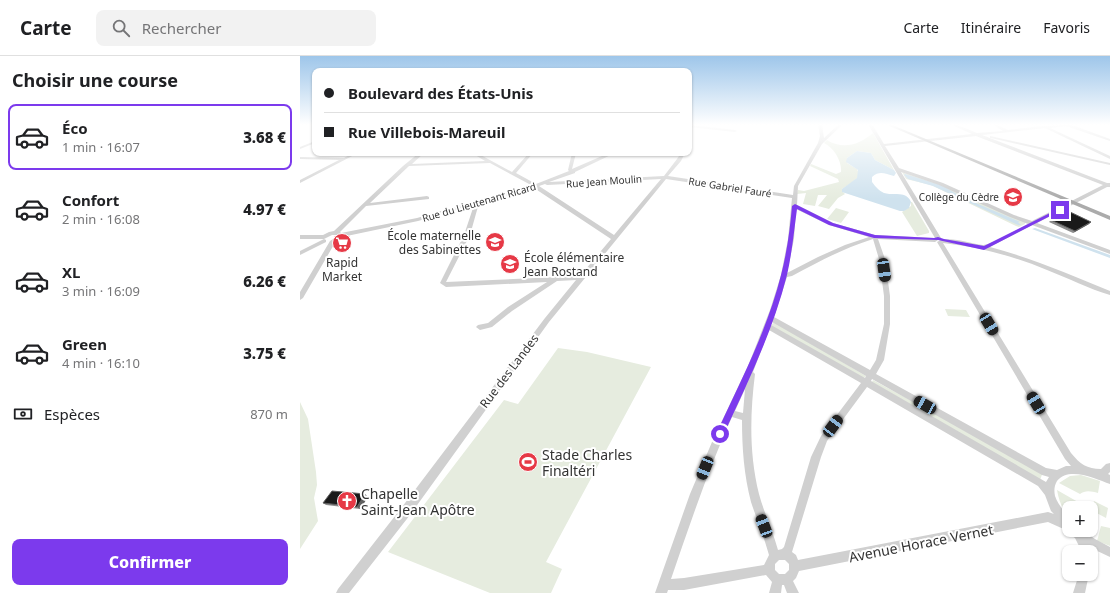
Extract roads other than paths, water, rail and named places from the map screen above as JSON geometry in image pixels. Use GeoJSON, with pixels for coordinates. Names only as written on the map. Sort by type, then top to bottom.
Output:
{"type":"FeatureCollection","features":[{"type":"Feature","properties":{"kind":"main road"},"geometry":{"type":"LineString","coordinates":[[949,149],[1110,217]]}},
{"type":"Feature","properties":{"kind":"street"},"geometry":{"type":"LineString","coordinates":[[662,589],[695,494],[729,413],[752,366],[769,322],[784,275],[791,239],[796,186],[817,149]]}},
{"type":"Feature","properties":{"kind":"street"},"geometry":{"type":"LineString","coordinates":[[885,149],[1068,456],[1074,463],[1084,470]]}},
{"type":"Feature","properties":{"kind":"street"},"geometry":{"type":"LineString","coordinates":[[1015,149],[1109,185]]}},
{"type":"Feature","properties":{"kind":"street"},"geometry":{"type":"LineString","coordinates":[[1048,149],[1110,164]]}},
{"type":"Feature","properties":{"kind":"street"},"geometry":{"type":"LineString","coordinates":[[1091,149],[1110,158]]}},
{"type":"Feature","properties":{"kind":"street"},"geometry":{"type":"LineString","coordinates":[[300,182],[349,156]]}},
{"type":"Feature","properties":{"kind":"street"},"geometry":{"type":"LineString","coordinates":[[300,298],[333,241],[365,205],[418,156]]}},
{"type":"Feature","properties":{"kind":"street"},"geometry":{"type":"LineString","coordinates":[[480,156],[533,186],[614,238]]}},
{"type":"Feature","properties":{"kind":"street"},"geometry":{"type":"LineString","coordinates":[[512,174],[529,156]]}},
{"type":"Feature","properties":{"kind":"street"},"geometry":{"type":"LineString","coordinates":[[573,156],[570,170],[573,172]]}},
{"type":"Feature","properties":{"kind":"street","name":"Rue du Lieutenant Ricard"},"geometry":{"type":"LineString","coordinates":[[339,234],[418,219],[477,203],[543,183],[573,172],[607,156]]}},
{"type":"Feature","properties":{"kind":"street","name":"Rue des Landes"},"geometry":{"type":"LineString","coordinates":[[342,593],[398,522],[522,353],[681,156]]}},
{"type":"Feature","properties":{"kind":"street"},"geometry":{"type":"LineString","coordinates":[[300,158],[345,158]]}},
{"type":"Feature","properties":{"kind":"street"},"geometry":{"type":"LineString","coordinates":[[408,164],[491,162]]}},
{"type":"Feature","properties":{"kind":"street"},"geometry":{"type":"LineString","coordinates":[[897,169],[941,184],[1032,224],[1110,252]]}},
{"type":"Feature","properties":{"kind":"street","name":"Rue Gabriel Fauré"},"geometry":{"type":"LineString","coordinates":[[665,177],[795,197]]}},
{"type":"Feature","properties":{"kind":"street","name":"Rue Jean Moulin"},"geometry":{"type":"LineString","coordinates":[[543,183],[551,184],[665,177]]}},
{"type":"Feature","properties":{"kind":"street"},"geometry":{"type":"LineString","coordinates":[[984,248],[1109,185]]}},
{"type":"Feature","properties":{"kind":"street"},"geometry":{"type":"LineString","coordinates":[[365,205],[427,198]]}},
{"type":"Feature","properties":{"kind":"street"},"geometry":{"type":"LineString","coordinates":[[477,203],[467,235],[443,283],[446,285],[581,278]]}},
{"type":"Feature","properties":{"kind":"street"},"geometry":{"type":"LineString","coordinates":[[795,206],[831,224],[874,237],[939,240],[984,248],[1041,266],[1110,293]]}},
{"type":"Feature","properties":{"kind":"street"},"geometry":{"type":"LineString","coordinates":[[300,253],[324,239],[339,234]]}},
{"type":"Feature","properties":{"kind":"street"},"geometry":{"type":"LineString","coordinates":[[300,237],[333,241]]}},
{"type":"Feature","properties":{"kind":"street"},"geometry":{"type":"LineString","coordinates":[[784,275],[790,275],[820,258],[847,246],[874,237]]}},
{"type":"Feature","properties":{"kind":"street"},"geometry":{"type":"LineString","coordinates":[[770,569],[770,561],[788,549],[816,457],[824,439],[871,375],[880,360],[887,311],[884,270],[880,250],[874,237]]}},
{"type":"Feature","properties":{"kind":"street"},"geometry":{"type":"LineString","coordinates":[[480,327],[490,325],[510,309],[556,279]]}},
{"type":"Feature","properties":{"kind":"street"},"geometry":{"type":"LineString","coordinates":[[769,322],[871,375],[1045,472],[1056,474]]}},
{"type":"Feature","properties":{"kind":"street"},"geometry":{"type":"LineString","coordinates":[[769,322],[866,382],[1041,483],[1050,493],[1055,507],[1062,516]]}},
{"type":"Feature","properties":{"kind":"street"},"geometry":{"type":"LineString","coordinates":[[752,366],[746,417],[750,471],[760,516],[779,555],[791,559],[794,566],[792,574],[782,579],[775,593]]}},
{"type":"Feature","properties":{"kind":"street"},"geometry":{"type":"LineString","coordinates":[[729,413],[746,417]]}},
{"type":"Feature","properties":{"kind":"street"},"geometry":{"type":"LineString","coordinates":[[1067,469],[1070,463],[1068,456]]}},
{"type":"Feature","properties":{"kind":"street"},"geometry":{"type":"LineString","coordinates":[[1096,473],[1103,473],[1110,468]]}},
{"type":"Feature","properties":{"kind":"street"},"geometry":{"type":"LineString","coordinates":[[1050,493],[1051,482],[1056,474],[1067,469],[1084,470],[1096,473],[1110,480]]}},
{"type":"Feature","properties":{"kind":"street"},"geometry":{"type":"LineString","coordinates":[[1055,507],[1048,517],[1062,523]]}},
{"type":"Feature","properties":{"kind":"street","name":"Avenue Horace Vernet"},"geometry":{"type":"LineString","coordinates":[[794,566],[1048,517]]}},
{"type":"Feature","properties":{"kind":"street"},"geometry":{"type":"LineString","coordinates":[[1085,537],[1107,550]]}},
{"type":"Feature","properties":{"kind":"street"},"geometry":{"type":"LineString","coordinates":[[662,589],[770,569],[782,579],[793,593]]}},
{"type":"Feature","properties":{"kind":"street"},"geometry":{"type":"LineString","coordinates":[[1079,593],[1082,581]]}},
{"type":"Feature","properties":{"kind":"water"},"geometry":{"type":"Polygon","coordinates":[[[857,151],[871,153],[875,160],[894,170],[896,173],[894,176],[883,173],[878,174],[872,177],[872,182],[884,193],[899,194],[909,198],[911,202],[909,208],[904,211],[900,211],[842,192],[842,189],[857,178],[858,170],[846,162],[847,158],[857,151]]]}},
{"type":"Feature","properties":{"kind":"water"},"geometry":{"type":"Polygon","coordinates":[[[905,174],[941,185],[964,198],[1020,222],[1018,222],[1021,225],[1018,225],[933,186],[908,179],[904,175],[905,174]]]}},
{"type":"Feature","properties":{"kind":"water"},"geometry":{"type":"Polygon","coordinates":[[[1035,228],[1110,255],[1110,258],[1032,229],[1035,228]]]}},
{"type":"Feature","properties":{"kind":"place","name":"Collège du Cèdre"},"geometry":{"type":"Point","coordinates":[1013,197]}},
{"type":"Feature","properties":{"kind":"place","name":"École maternelle des Sabinettes"},"geometry":{"type":"Point","coordinates":[495,242]}},
{"type":"Feature","properties":{"kind":"place","name":"Rapid Market"},"geometry":{"type":"Point","coordinates":[342,243]}},
{"type":"Feature","properties":{"kind":"place","name":"École élémentaire Jean Rostand"},"geometry":{"type":"Point","coordinates":[510,264]}},
{"type":"Feature","properties":{"kind":"place","name":"Stade Charles Finaltéri"},"geometry":{"type":"Point","coordinates":[528,462]}},
{"type":"Feature","properties":{"kind":"place","name":"Chapelle Saint-Jean Apôtre"},"geometry":{"type":"Point","coordinates":[347,501]}}]}
